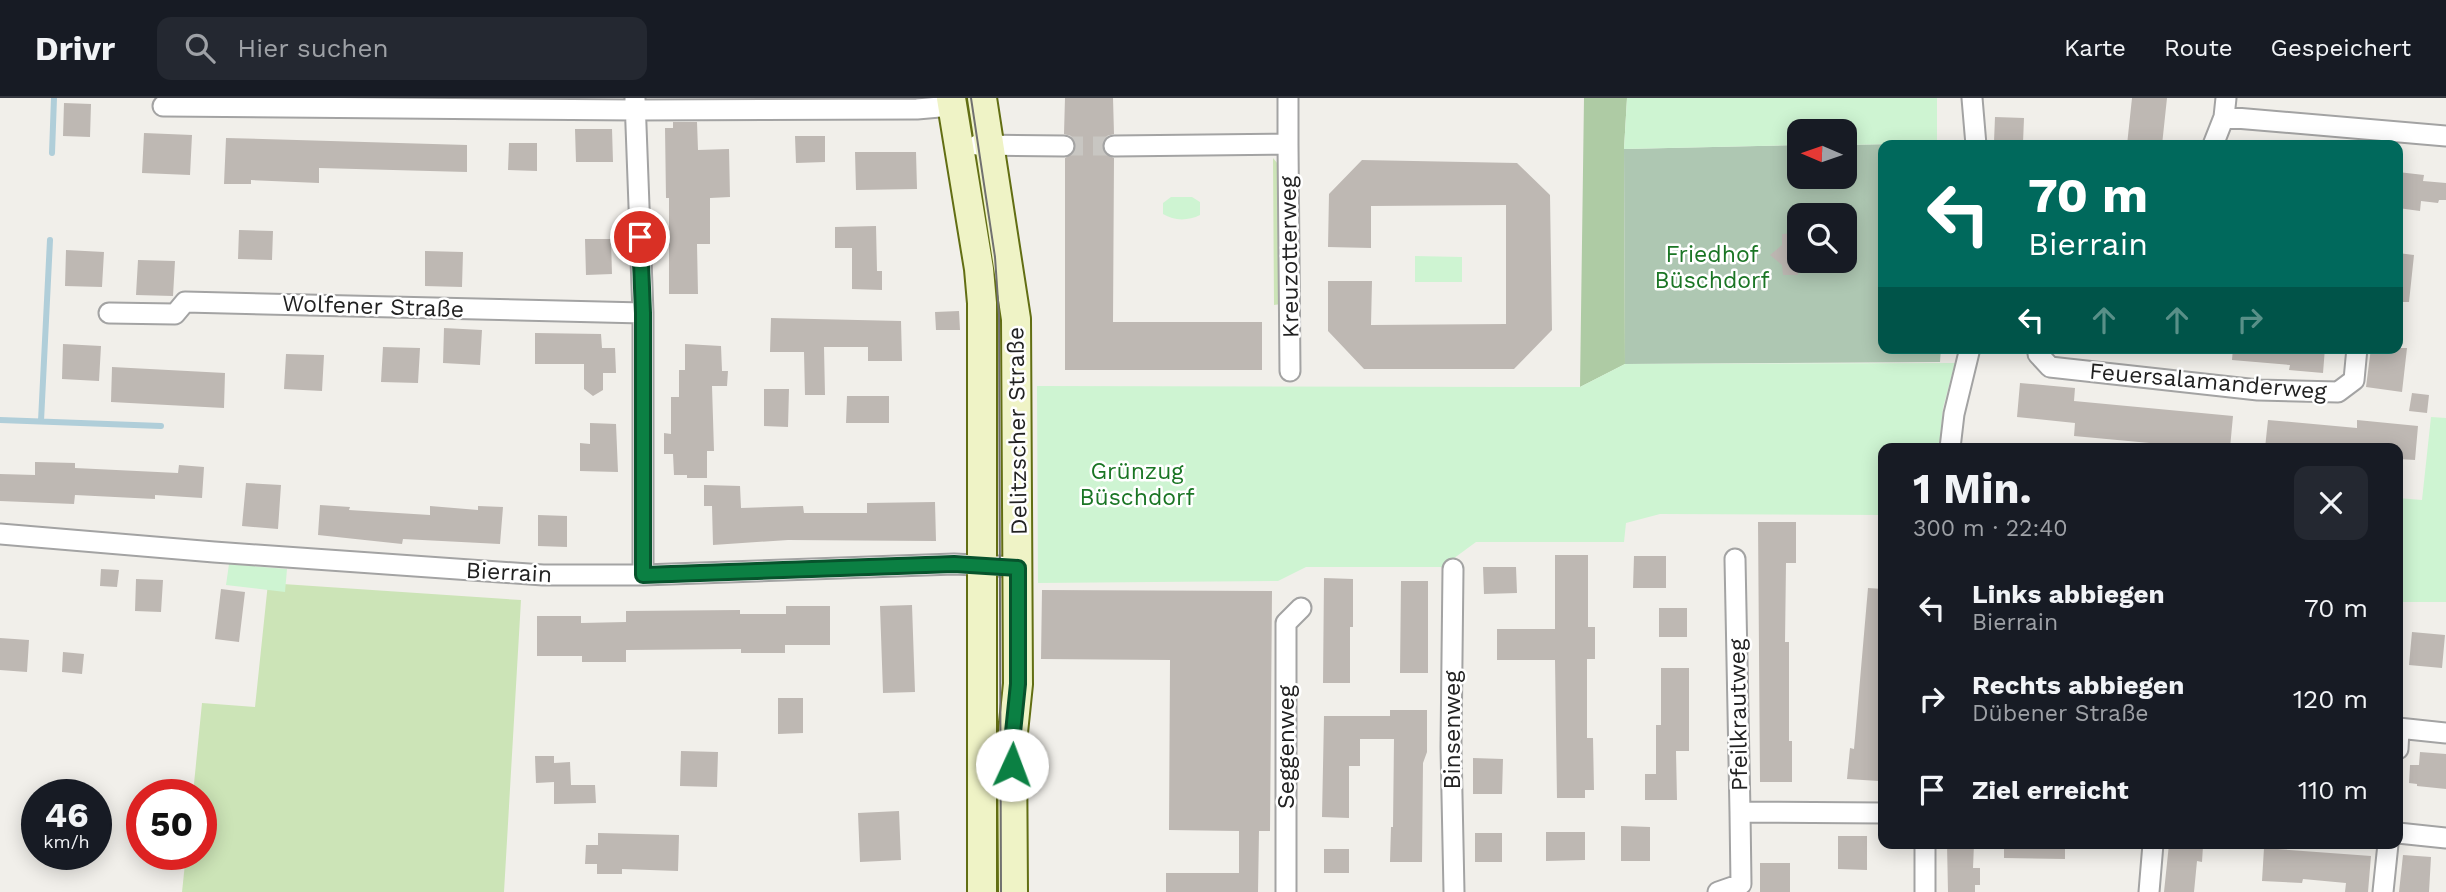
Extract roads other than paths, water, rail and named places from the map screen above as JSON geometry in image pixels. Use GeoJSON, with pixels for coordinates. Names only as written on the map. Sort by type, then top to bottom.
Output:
{"type":"FeatureCollection","features":[{"type":"Feature","properties":{"kind":"main road","name":"Delitzscher Straße"},"geometry":{"type":"LineString","coordinates":[[982,98],[1016,319],[1018,684],[1012,742],[1013,892]]}},
{"type":"Feature","properties":{"kind":"main road","name":"Delitzscher Straße"},"geometry":{"type":"LineString","coordinates":[[951,102],[979,269],[982,303],[982,892]]}},
{"type":"Feature","properties":{"kind":"street","name":"Kreuzotterweg"},"geometry":{"type":"LineString","coordinates":[[1289,98],[1290,371]]}},
{"type":"Feature","properties":{"kind":"street"},"geometry":{"type":"LineString","coordinates":[[1972,98],[1976,140]]}},
{"type":"Feature","properties":{"kind":"street"},"geometry":{"type":"LineString","coordinates":[[163,106],[635,104],[917,109],[951,102]]}},
{"type":"Feature","properties":{"kind":"street"},"geometry":{"type":"LineString","coordinates":[[635,104],[643,313],[643,575]]}},
{"type":"Feature","properties":{"kind":"street"},"geometry":{"type":"LineString","coordinates":[[2215,140],[2225,107],[2334,136],[2446,136]]}},
{"type":"Feature","properties":{"kind":"street","name":"Kreuzotterweg"},"geometry":{"type":"LineString","coordinates":[[1114,146],[1288,144]]}},
{"type":"Feature","properties":{"kind":"street"},"geometry":{"type":"LineString","coordinates":[[958,145],[1065,146]]}},
{"type":"Feature","properties":{"kind":"street","name":"Wolfener Straße"},"geometry":{"type":"LineString","coordinates":[[110,313],[175,314],[185,302],[643,313]]}},
{"type":"Feature","properties":{"kind":"street"},"geometry":{"type":"LineString","coordinates":[[1951,443],[1954,414],[1969,354]]}},
{"type":"Feature","properties":{"kind":"street","name":"Feuersalamanderweg"},"geometry":{"type":"LineString","coordinates":[[2038,354],[2050,367],[2258,390],[2338,392],[2354,380],[2356,354]]}},
{"type":"Feature","properties":{"kind":"street","name":"Bierrain"},"geometry":{"type":"LineString","coordinates":[[0,534],[543,575],[643,575],[954,564],[1018,568]]}},
{"type":"Feature","properties":{"kind":"street","name":"Pfeilkrautweg"},"geometry":{"type":"LineString","coordinates":[[1735,559],[1740,812],[1878,813]]}},
{"type":"Feature","properties":{"kind":"street","name":"Binsenweg"},"geometry":{"type":"LineString","coordinates":[[1452,569],[1451,747],[1454,892]]}},
{"type":"Feature","properties":{"kind":"street","name":"Seggenweg"},"geometry":{"type":"LineString","coordinates":[[1286,892],[1286,623],[1301,608]]}},
{"type":"Feature","properties":{"kind":"street"},"geometry":{"type":"LineString","coordinates":[[2403,729],[2446,733]]}},
{"type":"Feature","properties":{"kind":"street"},"geometry":{"type":"LineString","coordinates":[[1718,892],[1741,884],[1740,812]]}},
{"type":"Feature","properties":{"kind":"street"},"geometry":{"type":"LineString","coordinates":[[2403,834],[2446,838]]}},
{"type":"Feature","properties":{"kind":"street"},"geometry":{"type":"LineString","coordinates":[[1924,849],[1925,892]]}},
{"type":"Feature","properties":{"kind":"street"},"geometry":{"type":"LineString","coordinates":[[2149,892],[2153,849]]}},
{"type":"Feature","properties":{"kind":"street"},"geometry":{"type":"LineString","coordinates":[[2383,892],[2387,849]]}},
{"type":"Feature","properties":{"kind":"waterway"},"geometry":{"type":"LineString","coordinates":[[52,153],[54,98]]}},
{"type":"Feature","properties":{"kind":"waterway"},"geometry":{"type":"LineString","coordinates":[[41,421],[50,240]]}},
{"type":"Feature","properties":{"kind":"waterway"},"geometry":{"type":"LineString","coordinates":[[0,420],[161,426]]}},
{"type":"Feature","properties":{"kind":"tunnel"},"geometry":{"type":"LineString","coordinates":[[1064,146],[1114,146]]}},
{"type":"Feature","properties":{"kind":"tram line"},"geometry":{"type":"LineString","coordinates":[[971,98],[995,257],[999,315],[1001,892]]}},
{"type":"Feature","properties":{"kind":"park label","name":"Friedhof Büschdorf"},"geometry":{"type":"Point","coordinates":[1712,267]}},
{"type":"Feature","properties":{"kind":"park label","name":"Grünzug Büschdorf"},"geometry":{"type":"Point","coordinates":[1137,484]}}]}
